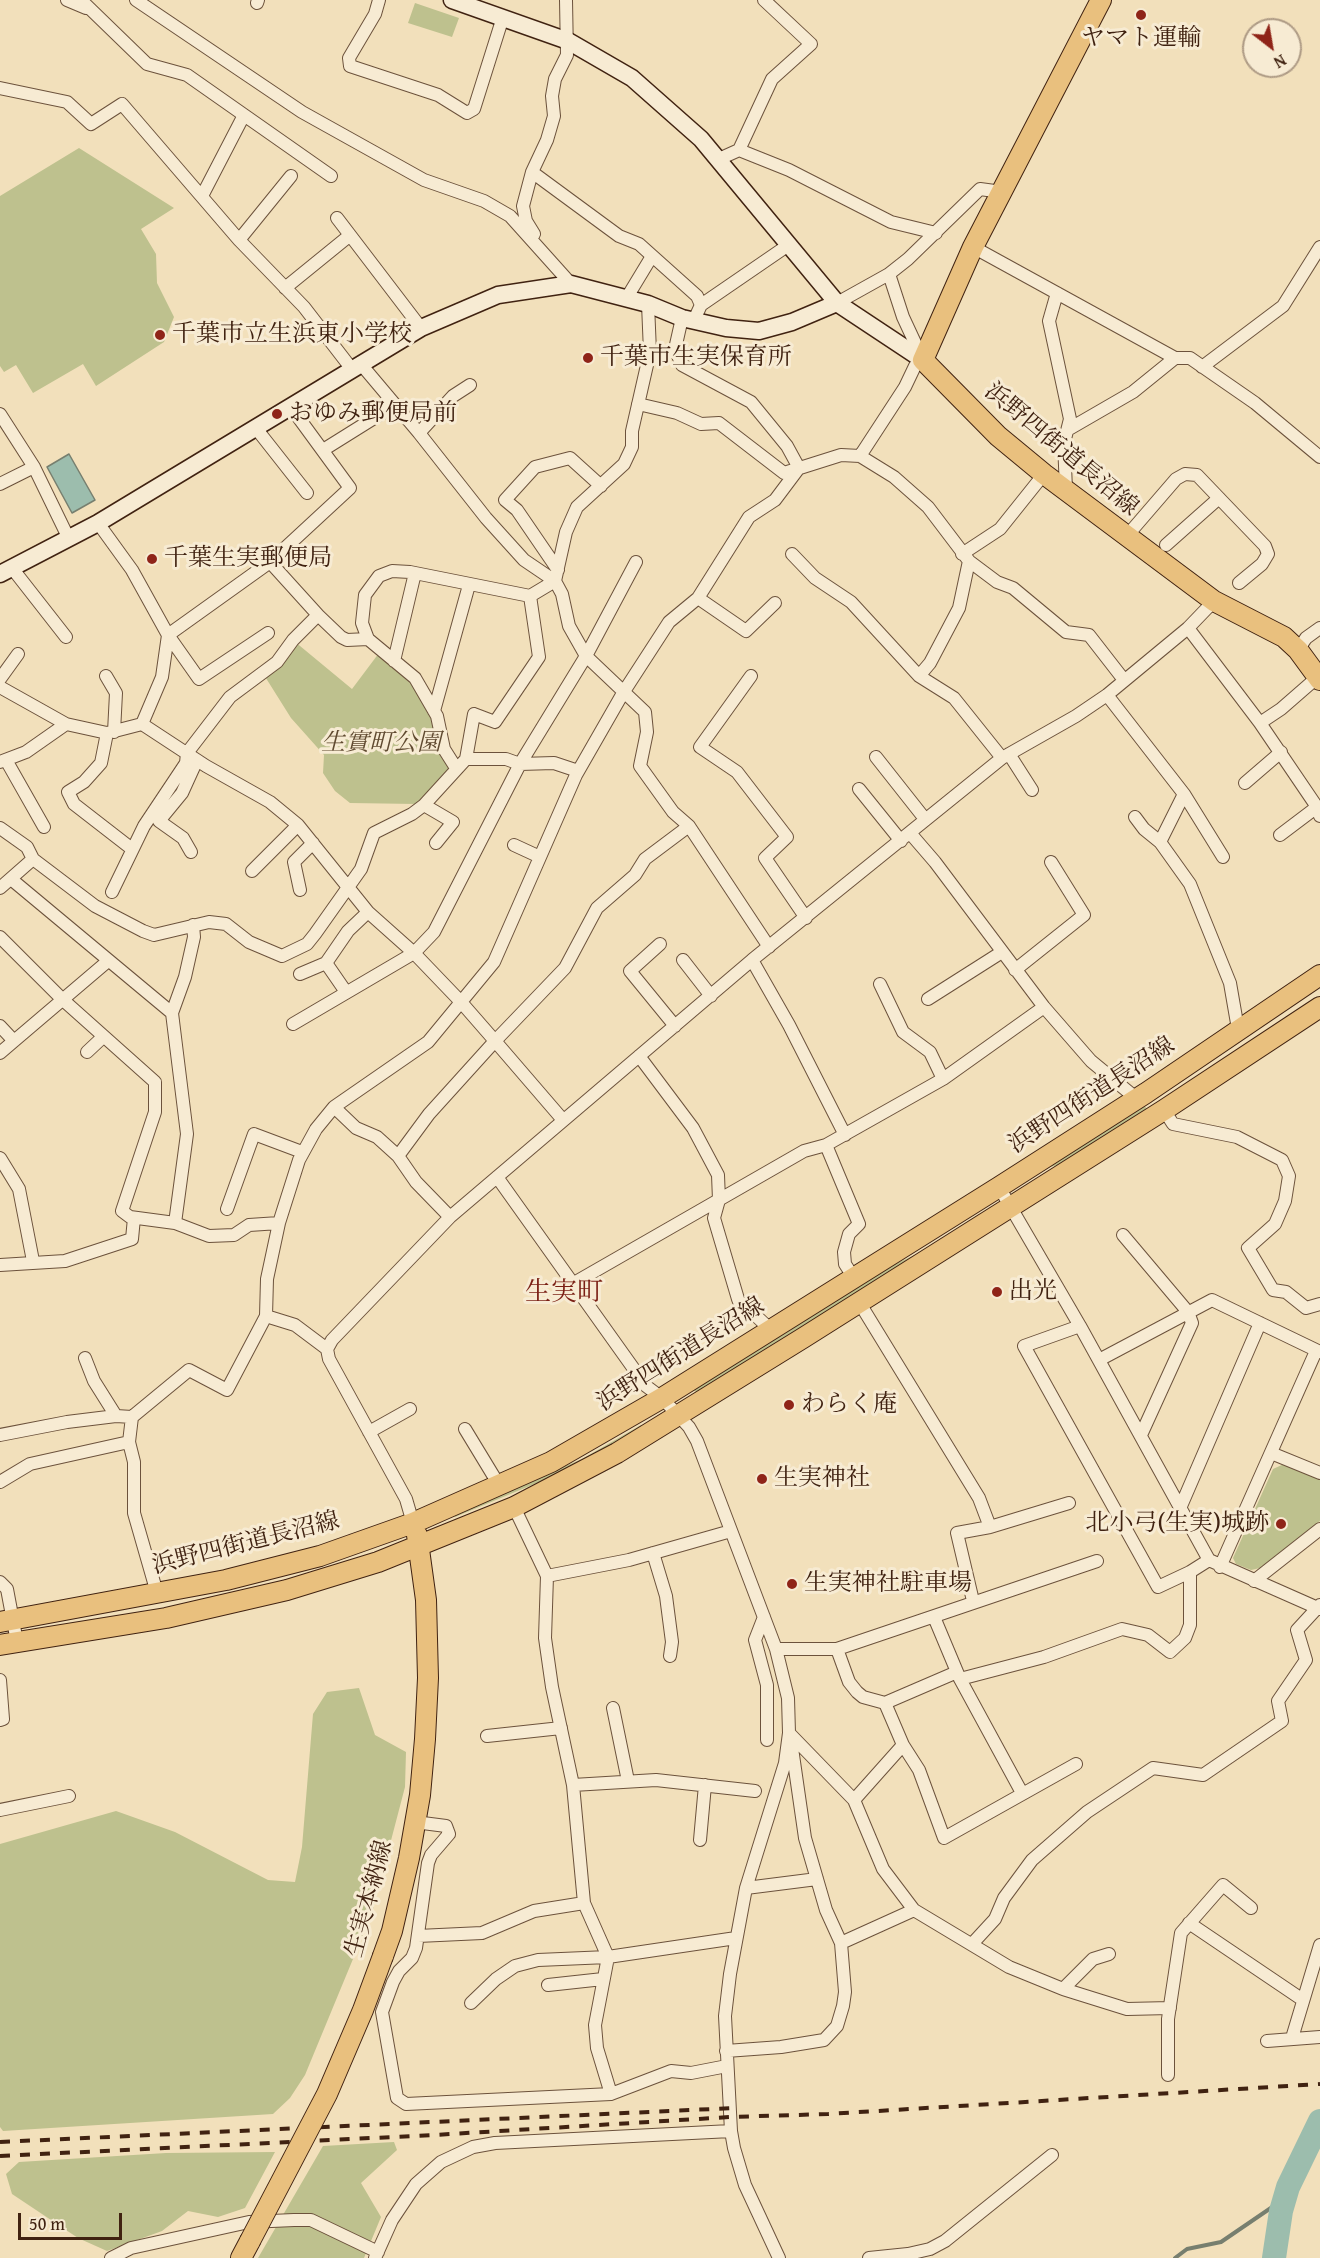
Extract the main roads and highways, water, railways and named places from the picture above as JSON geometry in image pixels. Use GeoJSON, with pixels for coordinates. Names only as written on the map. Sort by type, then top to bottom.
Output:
{"type":"FeatureCollection","features":[{"type":"Feature","properties":{"kind":"main road","name":"浜野四街道長沼線"},"geometry":{"type":"LineString","coordinates":[[1101,0],[973,246],[923,360],[998,436],[1044,474],[1214,601],[1284,637],[1298,650],[1319,677]]}},
{"type":"Feature","properties":{"kind":"main road","name":"浜野四街道長沼線"},"geometry":{"type":"LineString","coordinates":[[7,1621],[277,1568],[413,1523],[551,1462],[662,1398],[999,1187],[1137,1099],[1320,975]]}},
{"type":"Feature","properties":{"kind":"main road","name":"浜野四街道長沼線"},"geometry":{"type":"LineString","coordinates":[[9,1643],[166,1618],[266,1596],[342,1575],[514,1507],[580,1474],[678,1416],[1164,1110],[1320,1007]]}},
{"type":"Feature","properties":{"kind":"main road","name":"生実本納線"},"geometry":{"type":"LineString","coordinates":[[245,2250],[327,2094],[363,2010],[383,1956],[402,1892],[423,1767],[428,1698],[426,1600],[420,1546],[413,1523]]}},
{"type":"Feature","properties":{"kind":"waterway"},"geometry":{"type":"LineString","coordinates":[[1274,2258],[1281,2211],[1288,2187],[1320,2121]]}},
{"type":"Feature","properties":{"kind":"waterway"},"geometry":{"type":"LineString","coordinates":[[1175,2258],[1187,2249],[1221,2242],[1284,2199]]}},
{"type":"Feature","properties":{"kind":"railway"},"geometry":{"type":"LineString","coordinates":[[0,2156],[434,2135],[730,2117],[828,2114],[1320,2084]]}},
{"type":"Feature","properties":{"kind":"railway"},"geometry":{"type":"LineString","coordinates":[[0,2142],[734,2108]]}},
{"type":"Feature","properties":{"kind":"place","name":"ヤマト運輸"},"geometry":{"type":"Point","coordinates":[1141,15]}},
{"type":"Feature","properties":{"kind":"place","name":"千葉市立生浜東小学校"},"geometry":{"type":"Point","coordinates":[160,335]}},
{"type":"Feature","properties":{"kind":"place","name":"千葉市生実保育所"},"geometry":{"type":"Point","coordinates":[588,358]}},
{"type":"Feature","properties":{"kind":"place","name":"おゆみ郵便局前"},"geometry":{"type":"Point","coordinates":[277,414]}},
{"type":"Feature","properties":{"kind":"place","name":"千葉生実郵便局"},"geometry":{"type":"Point","coordinates":[152,559]}},
{"type":"Feature","properties":{"kind":"place","name":"出光"},"geometry":{"type":"Point","coordinates":[997,1292]}},
{"type":"Feature","properties":{"kind":"place","name":"わらく庵"},"geometry":{"type":"Point","coordinates":[789,1405]}},
{"type":"Feature","properties":{"kind":"place","name":"生実神社"},"geometry":{"type":"Point","coordinates":[762,1479]}},
{"type":"Feature","properties":{"kind":"place","name":"北小弓(生実)城跡"},"geometry":{"type":"Point","coordinates":[1281,1524]}},
{"type":"Feature","properties":{"kind":"place","name":"生実神社駐車場"},"geometry":{"type":"Point","coordinates":[792,1584]}},
{"type":"Feature","properties":{"kind":"district","name":"生実町"},"geometry":{"type":"Point","coordinates":[564,1293]}},
{"type":"Feature","properties":{"kind":"park label","name":"生實町公園"},"geometry":{"type":"Point","coordinates":[381,744]}}]}
